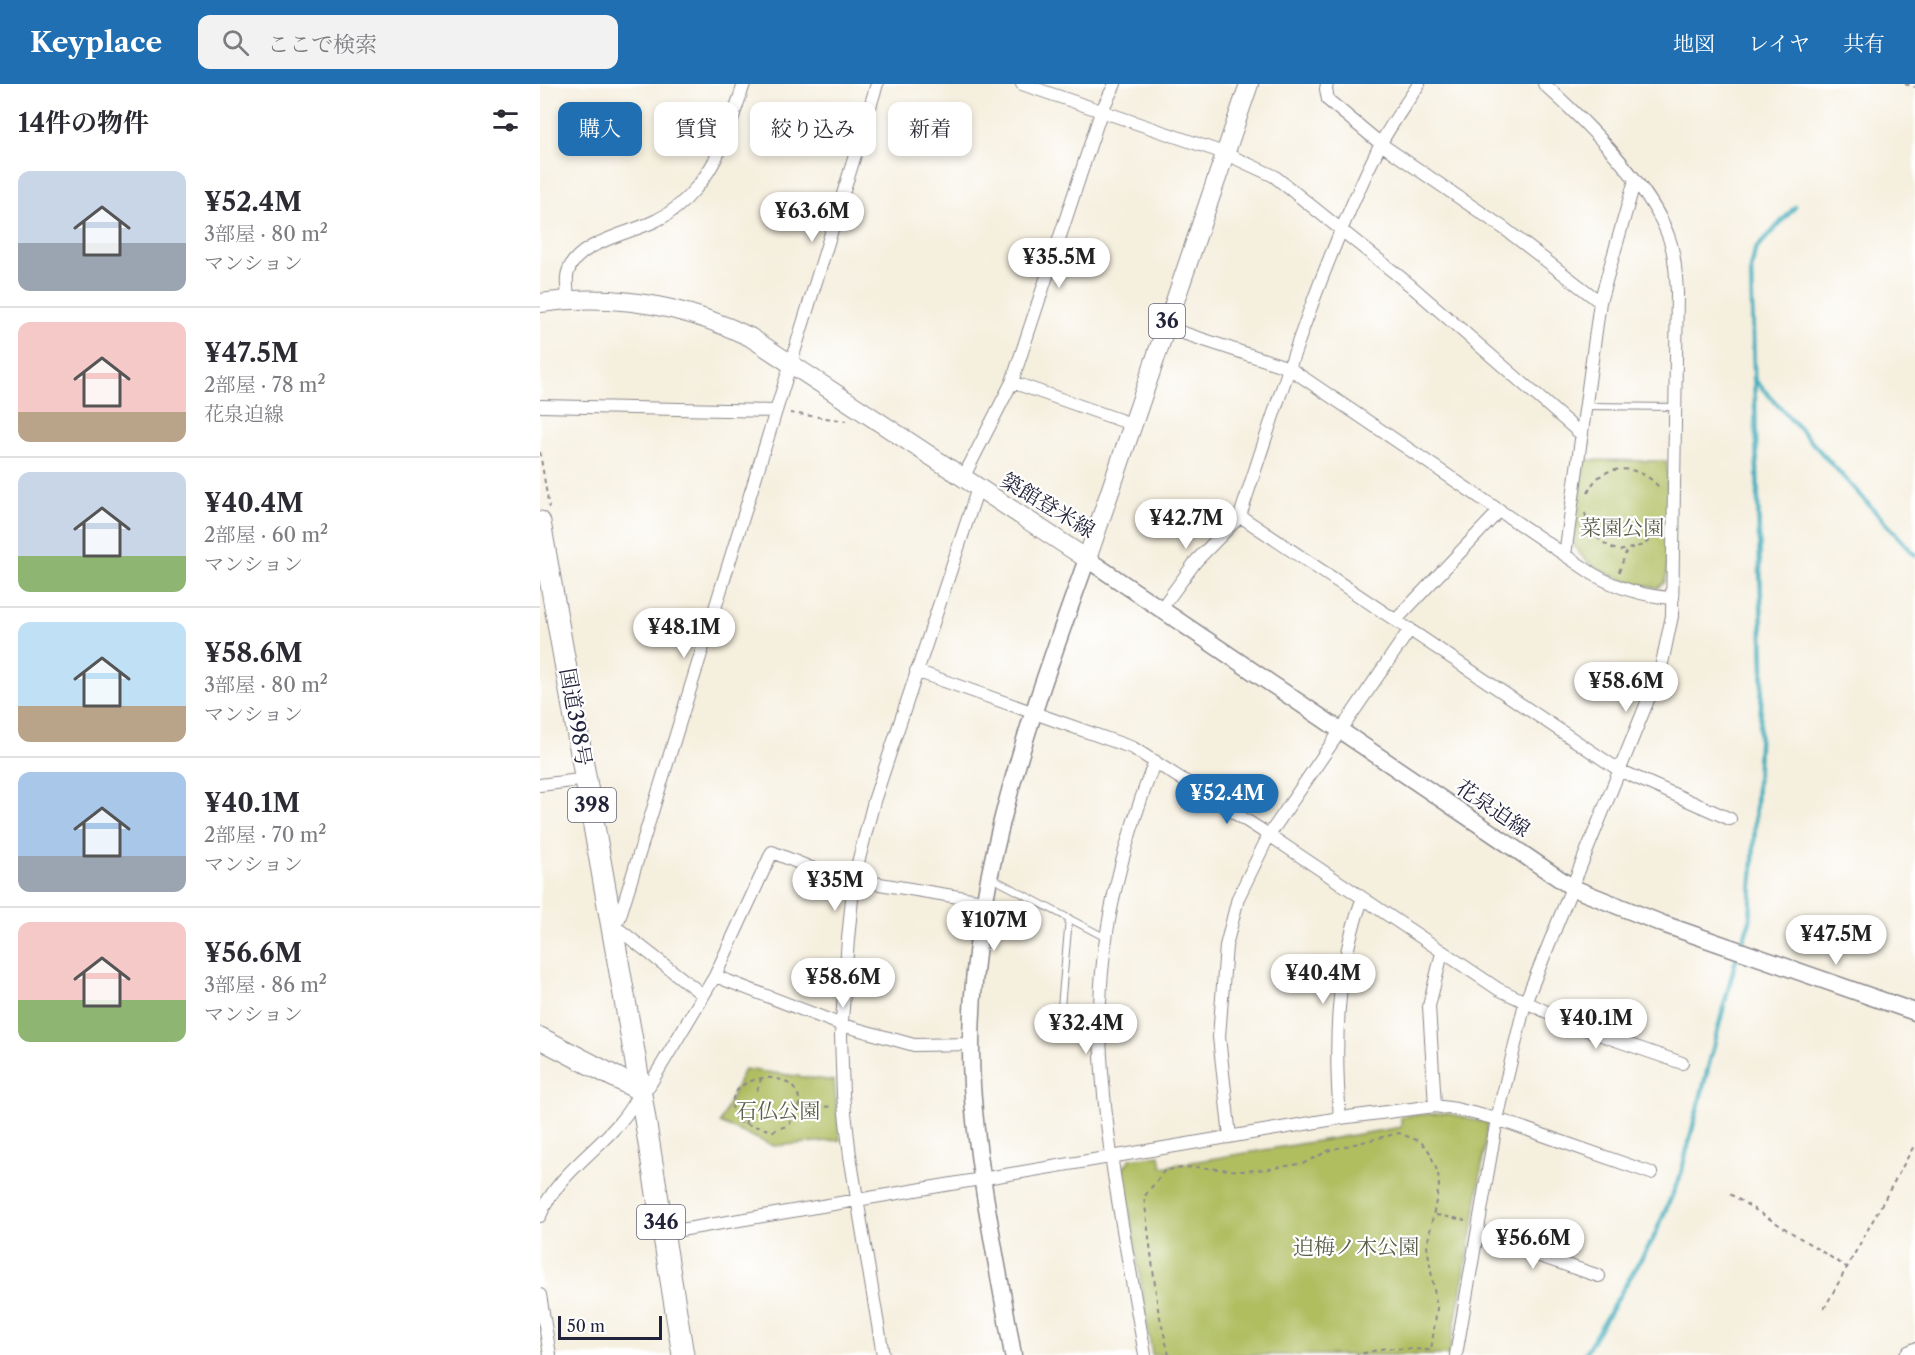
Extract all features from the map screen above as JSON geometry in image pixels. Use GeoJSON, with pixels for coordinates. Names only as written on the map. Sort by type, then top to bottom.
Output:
{"type":"FeatureCollection","features":[{"type":"Feature","properties":{"kind":"highway","name":"国道398号"},"geometry":{"type":"LineString","coordinates":[[540,522],[640,1090]]}},
{"type":"Feature","properties":{"kind":"highway"},"geometry":{"type":"LineString","coordinates":[[540,1038],[640,1090]]}},
{"type":"Feature","properties":{"kind":"highway","name":"346"},"geometry":{"type":"LineString","coordinates":[[640,1090],[683,1355]]}},
{"type":"Feature","properties":{"kind":"main road","name":"築館登米線"},"geometry":{"type":"LineString","coordinates":[[540,303],[568,300],[617,300],[693,314],[750,337],[1087,559],[1249,84]]}},
{"type":"Feature","properties":{"kind":"main road","name":"花泉迫線"},"geometry":{"type":"LineString","coordinates":[[1087,559],[1339,732],[1573,888],[1720,944],[1915,1012]]}},
{"type":"Feature","properties":{"kind":"main road"},"geometry":{"type":"LineString","coordinates":[[1013,1355],[976,1126],[971,1044],[973,990],[983,901],[1000,825],[1035,711],[1087,559]]}},
{"type":"Feature","properties":{"kind":"main road"},"geometry":{"type":"LineString","coordinates":[[1909,1355],[1915,1352]]}},
{"type":"Feature","properties":{"kind":"street"},"geometry":{"type":"LineString","coordinates":[[568,300],[567,273],[579,257],[601,242],[664,216],[698,186],[723,141],[744,84]]}},
{"type":"Feature","properties":{"kind":"street"},"geometry":{"type":"LineString","coordinates":[[704,995],[621,931],[612,927],[619,919],[878,84]]}},
{"type":"Feature","properties":{"kind":"street"},"geometry":{"type":"LineString","coordinates":[[1022,84],[1224,153],[1290,186],[1582,435]]}},
{"type":"Feature","properties":{"kind":"street"},"geometry":{"type":"LineString","coordinates":[[883,1355],[845,1107],[842,1025],[854,878],[874,801],[916,670],[971,483],[1012,382],[1101,112],[1115,84]]}},
{"type":"Feature","properties":{"kind":"street"},"geometry":{"type":"LineString","coordinates":[[1328,84],[1326,89],[1329,100],[1381,144],[1505,229],[1600,302]]}},
{"type":"Feature","properties":{"kind":"street"},"geometry":{"type":"LineString","coordinates":[[1161,609],[1196,561],[1240,516],[1289,368],[1342,230],[1381,144],[1419,84]]}},
{"type":"Feature","properties":{"kind":"street"},"geometry":{"type":"LineString","coordinates":[[1458,1355],[1497,1119],[1525,1003],[1661,668],[1669,640],[1673,598],[1677,293],[1670,240],[1657,212],[1635,180],[1549,85]]}},
{"type":"Feature","properties":{"kind":"street"},"geometry":{"type":"LineString","coordinates":[[1565,555],[1600,302],[1635,180]]}},
{"type":"Feature","properties":{"kind":"street"},"geometry":{"type":"LineString","coordinates":[[1165,327],[1289,368],[1614,586],[1645,595],[1673,598]]}},
{"type":"Feature","properties":{"kind":"street"},"geometry":{"type":"LineString","coordinates":[[1012,382],[1134,424]]}},
{"type":"Feature","properties":{"kind":"street"},"geometry":{"type":"LineString","coordinates":[[540,406],[776,411]]}},
{"type":"Feature","properties":{"kind":"street"},"geometry":{"type":"LineString","coordinates":[[1396,620],[1500,510]]}},
{"type":"Feature","properties":{"kind":"street"},"geometry":{"type":"LineString","coordinates":[[1240,516],[1619,770],[1730,819]]}},
{"type":"Feature","properties":{"kind":"street"},"geometry":{"type":"LineString","coordinates":[[1230,1137],[1219,1037],[1226,946],[1238,898],[1269,835],[1410,629]]}},
{"type":"Feature","properties":{"kind":"street"},"geometry":{"type":"LineString","coordinates":[[916,670],[1114,740],[1155,761],[1269,835],[1442,953],[1525,1003],[1581,1028],[1682,1063]]}},
{"type":"Feature","properties":{"kind":"street"},"geometry":{"type":"LineString","coordinates":[[1145,1355],[1104,1103],[1101,1014],[1108,939],[1138,805],[1155,761]]}},
{"type":"Feature","properties":{"kind":"street"},"geometry":{"type":"LineString","coordinates":[[540,785],[587,779]]}},
{"type":"Feature","properties":{"kind":"street"},"geometry":{"type":"LineString","coordinates":[[540,1214],[560,1185],[633,1108],[640,1090],[649,1086],[715,976],[772,852],[831,876],[983,901]]}},
{"type":"Feature","properties":{"kind":"street"},"geometry":{"type":"LineString","coordinates":[[1340,1118],[1337,1015],[1345,950],[1362,900]]}},
{"type":"Feature","properties":{"kind":"street"},"geometry":{"type":"LineString","coordinates":[[1435,1106],[1429,1006],[1442,953]]}},
{"type":"Feature","properties":{"kind":"street"},"geometry":{"type":"LineString","coordinates":[[715,976],[842,1025],[914,1045],[971,1044]]}},
{"type":"Feature","properties":{"kind":"street"},"geometry":{"type":"LineString","coordinates":[[663,1233],[1340,1118],[1435,1106],[1497,1119],[1651,1173]]}},
{"type":"Feature","properties":{"kind":"street"},"geometry":{"type":"LineString","coordinates":[[1477,1235],[1599,1276]]}},
{"type":"Feature","properties":{"kind":"street"},"geometry":{"type":"LineString","coordinates":[[540,1295],[550,1355]]}},
{"type":"Feature","properties":{"kind":"lane"},"geometry":{"type":"LineString","coordinates":[[1586,406],[1676,407]]}},
{"type":"Feature","properties":{"kind":"lane"},"geometry":{"type":"LineString","coordinates":[[988,876],[1108,939]]}},
{"type":"Feature","properties":{"kind":"lane"},"geometry":{"type":"LineString","coordinates":[[1069,918],[1061,1007],[1070,1013],[1101,1014]]}},
{"type":"Feature","properties":{"kind":"path"},"geometry":{"type":"LineString","coordinates":[[1905,84],[1915,87]]}},
{"type":"Feature","properties":{"kind":"path"},"geometry":{"type":"LineString","coordinates":[[776,411],[849,421]]}},
{"type":"Feature","properties":{"kind":"path"},"geometry":{"type":"LineString","coordinates":[[1586,497],[1596,480],[1612,471],[1624,468],[1644,472],[1660,489]]}},
{"type":"Feature","properties":{"kind":"path"},"geometry":{"type":"LineString","coordinates":[[1585,505],[1589,528],[1600,540],[1620,551],[1644,545],[1660,530]]}},
{"type":"Feature","properties":{"kind":"path"},"geometry":{"type":"LineString","coordinates":[[1060,527],[1070,528],[1082,524]]}},
{"type":"Feature","properties":{"kind":"path"},"geometry":{"type":"LineString","coordinates":[[1614,586],[1627,550]]}},
{"type":"Feature","properties":{"kind":"path"},"geometry":{"type":"LineString","coordinates":[[757,1091],[761,1079]]}},
{"type":"Feature","properties":{"kind":"path"},"geometry":{"type":"LineString","coordinates":[[761,1079],[790,1084],[797,1092],[800,1105],[792,1122],[779,1130],[738,1122],[735,1116],[735,1096],[748,1080],[761,1079]]}},
{"type":"Feature","properties":{"kind":"path"},"geometry":{"type":"LineString","coordinates":[[735,1096],[742,1098]]}},
{"type":"Feature","properties":{"kind":"path"},"geometry":{"type":"LineString","coordinates":[[800,1105],[845,1107]]}},
{"type":"Feature","properties":{"kind":"path"},"geometry":{"type":"LineString","coordinates":[[745,1124],[749,1113]]}},
{"type":"Feature","properties":{"kind":"path"},"geometry":{"type":"LineString","coordinates":[[1168,1355],[1158,1309],[1144,1197],[1165,1170],[1194,1167],[1243,1171],[1281,1167],[1304,1163],[1330,1150],[1399,1133],[1421,1142],[1428,1151],[1438,1173],[1439,1186],[1427,1246],[1437,1308],[1430,1355]]}},
{"type":"Feature","properties":{"kind":"path"},"geometry":{"type":"LineString","coordinates":[[1824,1309],[1915,1144]]}},
{"type":"Feature","properties":{"kind":"path"},"geometry":{"type":"LineString","coordinates":[[1730,1194],[1848,1268]]}},
{"type":"Feature","properties":{"kind":"path"},"geometry":{"type":"LineString","coordinates":[[1434,1214],[1474,1221]]}},
{"type":"Feature","properties":{"kind":"path"},"geometry":{"type":"LineString","coordinates":[[1357,1355],[1385,1348],[1431,1350]]}},
{"type":"Feature","properties":{"kind":"green space","name":"菜園公園"},"geometry":{"type":"Polygon","coordinates":[[[1585,460],[1667,461],[1667,574],[1664,583],[1657,588],[1622,580],[1600,570],[1581,555],[1574,546],[1585,460]]]}},
{"type":"Feature","properties":{"kind":"green space","name":"石仏公園"},"geometry":{"type":"Polygon","coordinates":[[[744,1069],[834,1081],[840,1140],[774,1146],[720,1123],[744,1069]]]}},
{"type":"Feature","properties":{"kind":"green space","name":"迫梅ノ木公園"},"geometry":{"type":"Polygon","coordinates":[[[1446,1113],[1488,1123],[1474,1221],[1449,1355],[1152,1355],[1123,1168],[1130,1159],[1160,1155],[1162,1167],[1401,1127],[1401,1116],[1446,1113]]]}},
{"type":"Feature","properties":{"kind":"waterway"},"geometry":{"type":"LineString","coordinates":[[1584,1355],[1653,1239],[1680,1177],[1735,963],[1750,921],[1763,667],[1751,270],[1755,250],[1795,207]]}},
{"type":"Feature","properties":{"kind":"waterway"},"geometry":{"type":"LineString","coordinates":[[1753,378],[1915,555]]}}]}
